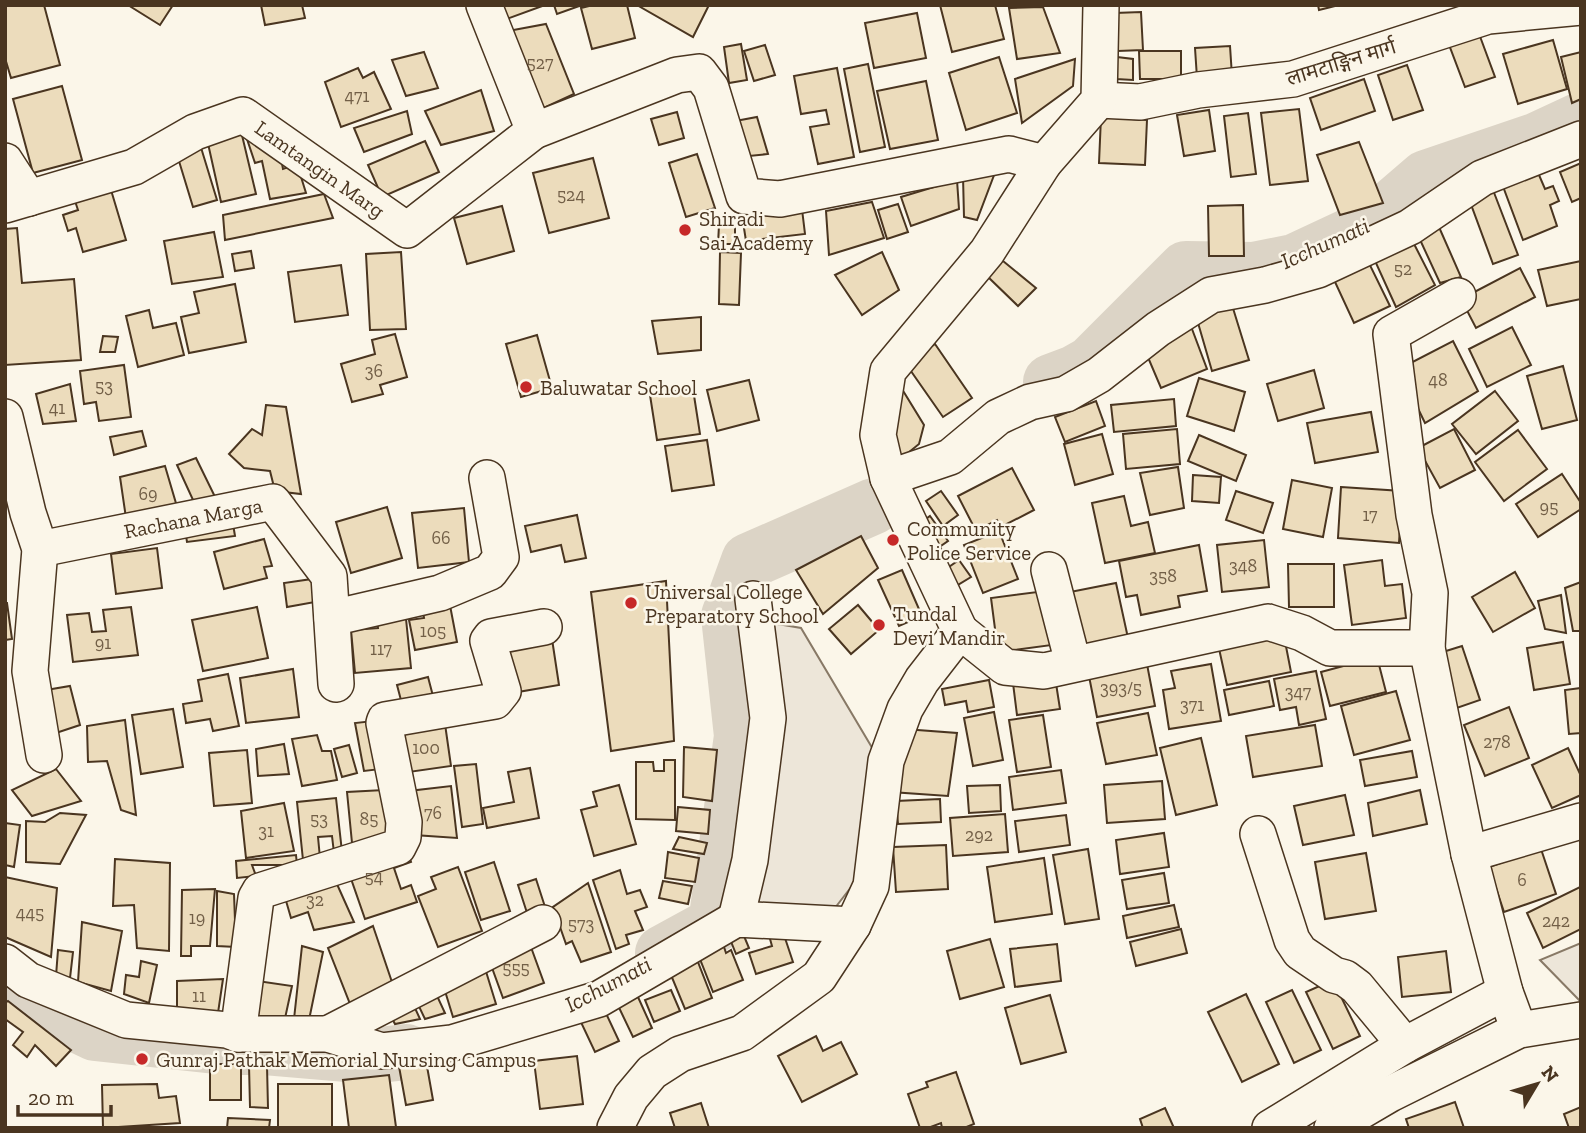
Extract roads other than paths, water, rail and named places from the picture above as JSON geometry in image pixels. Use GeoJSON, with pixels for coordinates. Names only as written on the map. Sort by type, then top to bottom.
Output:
{"type":"FeatureCollection","features":[{"type":"Feature","properties":{"kind":"street"},"geometry":{"type":"LineString","coordinates":[[484,5],[534,131],[677,75],[699,72],[710,88],[744,196],[780,199],[1009,154],[1044,163]]}},
{"type":"Feature","properties":{"kind":"street"},"geometry":{"type":"LineString","coordinates":[[1101,5],[1099,100],[1044,163],[987,252],[888,372],[878,435],[888,478],[960,631],[1004,667],[1044,671],[1268,622],[1302,633],[1330,648],[1427,648]]}},
{"type":"Feature","properties":{"kind":"street","name":"लामटाङ्गिन मार्ग"},"geometry":{"type":"LineString","coordinates":[[1099,100],[1140,102],[1198,90],[1293,79],[1488,16],[1581,7]]}},
{"type":"Feature","properties":{"kind":"street","name":"Lamtangin Marg"},"geometry":{"type":"LineString","coordinates":[[17,202],[134,167],[195,132],[243,115],[407,230],[534,131]]}},
{"type":"Feature","properties":{"kind":"street"},"geometry":{"type":"LineString","coordinates":[[888,478],[950,457],[998,417],[1030,402],[1066,394],[1100,376],[1158,329],[1210,295],[1265,285],[1318,270],[1410,227],[1482,178],[1581,139]]}},
{"type":"Feature","properties":{"kind":"street"},"geometry":{"type":"LineString","coordinates":[[5,161],[17,202]]}},
{"type":"Feature","properties":{"kind":"street"},"geometry":{"type":"LineString","coordinates":[[1458,296],[1391,334],[1414,515],[1430,593],[1427,648],[1469,854],[1505,992],[1519,1030]]}},
{"type":"Feature","properties":{"kind":"street"},"geometry":{"type":"LineString","coordinates":[[5,417],[28,513],[40,549],[30,671],[44,755]]}},
{"type":"Feature","properties":{"kind":"street"},"geometry":{"type":"LineString","coordinates":[[332,618],[440,593],[491,572],[501,557],[487,478]]}},
{"type":"Feature","properties":{"kind":"street","name":"Rachana Marga"},"geometry":{"type":"LineString","coordinates":[[40,549],[273,502],[329,576],[337,684]]}},
{"type":"Feature","properties":{"kind":"street"},"geometry":{"type":"LineString","coordinates":[[1049,570],[1073,663]]}},
{"type":"Feature","properties":{"kind":"street"},"geometry":{"type":"LineString","coordinates":[[736,919],[750,860],[768,718],[753,598]]}},
{"type":"Feature","properties":{"kind":"street"},"geometry":{"type":"LineString","coordinates":[[238,1034],[256,898],[260,891],[398,847],[403,837],[404,822],[385,720],[495,701],[503,691],[488,641],[491,637],[544,627]]}},
{"type":"Feature","properties":{"kind":"street"},"geometry":{"type":"LineString","coordinates":[[615,1128],[631,1097],[652,1072],[680,1054],[742,1033],[819,977],[853,925],[871,886],[886,761],[905,709],[922,680],[960,631]]}},
{"type":"Feature","properties":{"kind":"street"},"geometry":{"type":"LineString","coordinates":[[1469,854],[1581,821]]}},
{"type":"Feature","properties":{"kind":"street"},"geometry":{"type":"LineString","coordinates":[[1258,834],[1292,940],[1300,952],[1357,987],[1405,1045]]}},
{"type":"Feature","properties":{"kind":"street"},"geometry":{"type":"LineString","coordinates":[[5,962],[28,980],[126,1020],[227,1030],[238,1034],[328,1034],[382,1051],[452,1043],[599,999],[736,919],[853,925]]}},
{"type":"Feature","properties":{"kind":"street"},"geometry":{"type":"LineString","coordinates":[[328,1034],[543,923]]}},
{"type":"Feature","properties":{"kind":"street"},"geometry":{"type":"LineString","coordinates":[[1270,1128],[1405,1045],[1505,992]]}},
{"type":"Feature","properties":{"kind":"street"},"geometry":{"type":"LineString","coordinates":[[1333,1128],[1390,1094],[1519,1030],[1581,1020]]}},
{"type":"Feature","properties":{"kind":"waterway","name":"Icchumati"},"geometry":{"type":"LineString","coordinates":[[1051,382],[1091,364],[1186,269],[1254,270],[1294,262],[1369,227],[1426,178],[1538,140],[1581,120]]}},
{"type":"Feature","properties":{"kind":"waterway","name":"Icchumati"},"geometry":{"type":"LineString","coordinates":[[663,953],[716,924],[742,736],[729,616],[749,561],[874,506]]}},
{"type":"Feature","properties":{"kind":"waterway","name":"Icchumati"},"geometry":{"type":"LineString","coordinates":[[5,986],[32,1003],[95,1033],[225,1047],[265,1047],[371,1056],[406,1052]]}},
{"type":"Feature","properties":{"kind":"place","name":"Shiradi Sai Academy"},"geometry":{"type":"Point","coordinates":[685,230]}},
{"type":"Feature","properties":{"kind":"place","name":"Baluwatar School"},"geometry":{"type":"Point","coordinates":[526,387]}},
{"type":"Feature","properties":{"kind":"place","name":"Community Police Service"},"geometry":{"type":"Point","coordinates":[893,540]}},
{"type":"Feature","properties":{"kind":"place","name":"Universal College Preparatory School"},"geometry":{"type":"Point","coordinates":[631,603]}},
{"type":"Feature","properties":{"kind":"place","name":"Tundal Devi Mandir"},"geometry":{"type":"Point","coordinates":[879,625]}},
{"type":"Feature","properties":{"kind":"place","name":"Gunraj Pathak Memorial Nursing Campus"},"geometry":{"type":"Point","coordinates":[142,1059]}}]}
